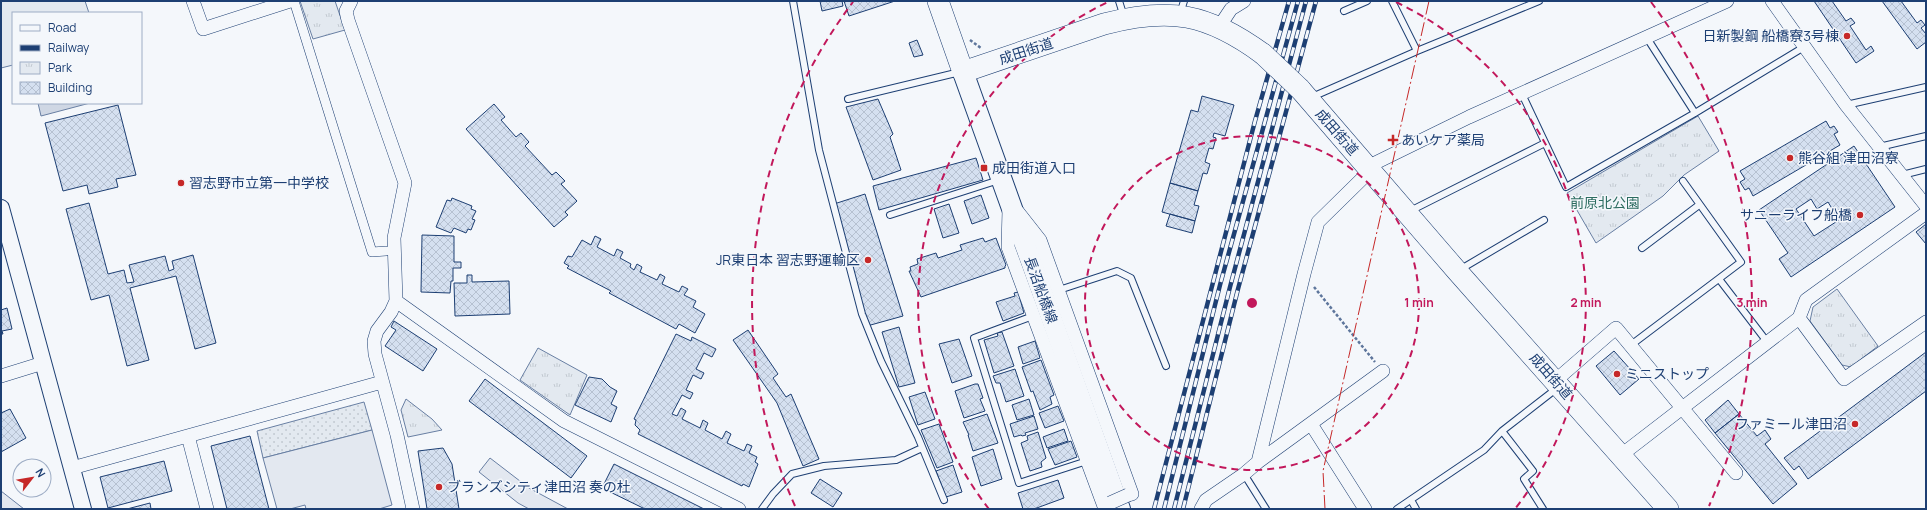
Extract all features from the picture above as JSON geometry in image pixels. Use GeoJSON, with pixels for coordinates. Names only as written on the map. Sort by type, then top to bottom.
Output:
{"type":"FeatureCollection","features":[{"type":"Feature","properties":{"kind":"highway"},"geometry":{"type":"LineString","coordinates":[[938,1],[963,72]]}},
{"type":"Feature","properties":{"kind":"highway","name":"成田街道"},"geometry":{"type":"LineString","coordinates":[[963,72],[1104,24],[1122,10],[1153,15],[1182,8],[1242,39],[1263,54],[1304,94],[1457,271],[1668,509]]}},
{"type":"Feature","properties":{"kind":"main road","name":"長沼船橋線"},"geometry":{"type":"LineString","coordinates":[[963,72],[1002,179],[1113,504]]}},
{"type":"Feature","properties":{"kind":"street"},"geometry":{"type":"LineString","coordinates":[[193,1],[203,29],[290,1]]}},
{"type":"Feature","properties":{"kind":"street"},"geometry":{"type":"LineString","coordinates":[[294,1],[372,252],[386,251]]}},
{"type":"Feature","properties":{"kind":"street"},"geometry":{"type":"LineString","coordinates":[[351,1],[346,11],[348,20],[405,183],[394,238],[396,301],[391,312],[377,331],[374,341],[375,354],[397,435],[413,509]]}},
{"type":"Feature","properties":{"kind":"street"},"geometry":{"type":"LineString","coordinates":[[1219,27],[1231,9],[1244,1]]}},
{"type":"Feature","properties":{"kind":"street"},"geometry":{"type":"LineString","coordinates":[[1258,462],[1318,222],[1369,169],[1522,94],[1728,1]]}},
{"type":"Feature","properties":{"kind":"street"},"geometry":{"type":"LineString","coordinates":[[1772,1],[1846,106],[1926,206]]}},
{"type":"Feature","properties":{"kind":"street"},"geometry":{"type":"LineString","coordinates":[[1009,200],[1040,240],[1132,494],[1113,504],[1087,460],[1008,247],[1009,200]]}},
{"type":"Feature","properties":{"kind":"street"},"geometry":{"type":"LineString","coordinates":[[1,208],[83,509]]}},
{"type":"Feature","properties":{"kind":"street"},"geometry":{"type":"LineString","coordinates":[[1620,456],[1799,318],[1806,300],[1926,213]]}},
{"type":"Feature","properties":{"kind":"street"},"geometry":{"type":"LineString","coordinates":[[396,301],[564,421],[739,509]]}},
{"type":"Feature","properties":{"kind":"street"},"geometry":{"type":"LineString","coordinates":[[1799,318],[1844,379],[1926,322]]}},
{"type":"Feature","properties":{"kind":"street"},"geometry":{"type":"LineString","coordinates":[[1557,384],[1616,328],[1736,473]]}},
{"type":"Feature","properties":{"kind":"street"},"geometry":{"type":"LineString","coordinates":[[1,376],[44,363]]}},
{"type":"Feature","properties":{"kind":"street"},"geometry":{"type":"LineString","coordinates":[[1201,509],[1206,500],[1244,474],[1258,462],[1383,371]]}},
{"type":"Feature","properties":{"kind":"street"},"geometry":{"type":"LineString","coordinates":[[72,468],[382,382]]}},
{"type":"Feature","properties":{"kind":"street"},"geometry":{"type":"LineString","coordinates":[[1311,424],[1365,509]]}},
{"type":"Feature","properties":{"kind":"street"},"geometry":{"type":"LineString","coordinates":[[188,436],[207,509]]}},
{"type":"Feature","properties":{"kind":"lane"},"geometry":{"type":"LineString","coordinates":[[793,1],[819,150],[862,314],[880,361],[922,448],[944,500]]}},
{"type":"Feature","properties":{"kind":"lane"},"geometry":{"type":"LineString","coordinates":[[1344,11],[1368,1]]}},
{"type":"Feature","properties":{"kind":"lane"},"geometry":{"type":"LineString","coordinates":[[1392,1],[1417,51]]}},
{"type":"Feature","properties":{"kind":"lane"},"geometry":{"type":"LineString","coordinates":[[1304,94],[1417,51],[1539,1]]}},
{"type":"Feature","properties":{"kind":"lane"},"geometry":{"type":"LineString","coordinates":[[1647,38],[1695,113]]}},
{"type":"Feature","properties":{"kind":"lane"},"geometry":{"type":"LineString","coordinates":[[1522,94],[1566,187],[1695,113],[1804,47]]}},
{"type":"Feature","properties":{"kind":"lane"},"geometry":{"type":"LineString","coordinates":[[848,99],[963,72]]}},
{"type":"Feature","properties":{"kind":"lane"},"geometry":{"type":"LineString","coordinates":[[1846,106],[1926,87]]}},
{"type":"Feature","properties":{"kind":"lane"},"geometry":{"type":"LineString","coordinates":[[1879,147],[1926,136]]}},
{"type":"Feature","properties":{"kind":"lane"},"geometry":{"type":"LineString","coordinates":[[1407,213],[1545,143]]}},
{"type":"Feature","properties":{"kind":"lane"},"geometry":{"type":"LineString","coordinates":[[1902,175],[1926,169]]}},
{"type":"Feature","properties":{"kind":"lane"},"geometry":{"type":"LineString","coordinates":[[890,214],[1002,179]]}},
{"type":"Feature","properties":{"kind":"lane"},"geometry":{"type":"LineString","coordinates":[[1631,345],[1741,262],[1683,181]]}},
{"type":"Feature","properties":{"kind":"lane"},"geometry":{"type":"LineString","coordinates":[[1642,248],[1699,205]]}},
{"type":"Feature","properties":{"kind":"lane"},"geometry":{"type":"LineString","coordinates":[[1457,271],[1544,220]]}},
{"type":"Feature","properties":{"kind":"lane"},"geometry":{"type":"LineString","coordinates":[[1059,290],[1117,270],[1131,278],[1166,366]]}},
{"type":"Feature","properties":{"kind":"lane"},"geometry":{"type":"LineString","coordinates":[[1720,279],[1768,343]]}},
{"type":"Feature","properties":{"kind":"lane"},"geometry":{"type":"LineString","coordinates":[[1034,316],[974,338],[1019,483],[1087,460]]}},
{"type":"Feature","properties":{"kind":"lane"},"geometry":{"type":"LineString","coordinates":[[1397,509],[1484,450],[1502,431],[1557,384]]}},
{"type":"Feature","properties":{"kind":"lane"},"geometry":{"type":"LineString","coordinates":[[1502,431],[1533,471],[1524,479],[1543,509]]}},
{"type":"Feature","properties":{"kind":"lane"},"geometry":{"type":"LineString","coordinates":[[762,509],[772,494],[792,474],[824,466],[896,460],[922,448]]}},
{"type":"Feature","properties":{"kind":"lane"},"geometry":{"type":"LineString","coordinates":[[1244,474],[1266,509]]}},
{"type":"Feature","properties":{"kind":"lane"},"geometry":{"type":"LineString","coordinates":[[1411,500],[1416,509]]}},
{"type":"Feature","properties":{"kind":"path"},"geometry":{"type":"LineString","coordinates":[[966,35],[968,39],[985,50]]}},
{"type":"Feature","properties":{"kind":"path"},"geometry":{"type":"LineString","coordinates":[[1304,274],[1383,371]]}},
{"type":"Feature","properties":{"kind":"green space"},"geometry":{"type":"Polygon","coordinates":[[[1,1],[85,1],[89,12],[12,12],[12,65],[1,68],[1,1]]]}},
{"type":"Feature","properties":{"kind":"green space"},"geometry":{"type":"Polygon","coordinates":[[[300,1],[335,1],[345,30],[313,39],[300,1]]]}},
{"type":"Feature","properties":{"kind":"green space","name":"前原北公園"},"geometry":{"type":"Polygon","coordinates":[[[1698,116],[1719,151],[1684,175],[1663,196],[1596,243],[1567,193],[1698,116]]]}},
{"type":"Feature","properties":{"kind":"green space"},"geometry":{"type":"Polygon","coordinates":[[[1837,289],[1878,346],[1851,367],[1842,365],[1810,321],[1813,307],[1837,289]]]}},
{"type":"Feature","properties":{"kind":"green space"},"geometry":{"type":"Polygon","coordinates":[[[538,348],[587,375],[570,415],[520,380],[538,348]]]}},
{"type":"Feature","properties":{"kind":"green space"},"geometry":{"type":"Polygon","coordinates":[[[406,399],[432,419],[442,430],[408,437],[401,410],[406,399]]]}},
{"type":"Feature","properties":{"kind":"green space"},"geometry":{"type":"Polygon","coordinates":[[[364,402],[372,430],[263,458],[257,431],[364,402]]]}},
{"type":"Feature","properties":{"kind":"shaded area"},"geometry":{"type":"Polygon","coordinates":[[[38,104],[86,104],[41,116],[38,104]]]}},
{"type":"Feature","properties":{"kind":"shaded area"},"geometry":{"type":"Polygon","coordinates":[[[372,430],[392,505],[379,509],[306,509],[305,505],[290,509],[277,509],[263,458],[372,430]]]}},
{"type":"Feature","properties":{"kind":"shaded area"},"geometry":{"type":"Polygon","coordinates":[[[490,458],[529,488],[568,509],[529,509],[518,503],[479,472],[490,458]]]}},
{"type":"Feature","properties":{"kind":"shaded area"},"geometry":{"type":"Polygon","coordinates":[[[1,491],[24,509],[1,509],[1,491]]]}},
{"type":"Feature","properties":{"kind":"building"},"geometry":{"type":"Polygon","coordinates":[[[820,1],[842,1],[843,6],[822,11],[820,1]]]}},
{"type":"Feature","properties":{"kind":"building"},"geometry":{"type":"Polygon","coordinates":[[[844,1],[895,1],[849,16],[844,1]]]}},
{"type":"Feature","properties":{"kind":"building","name":"日新製鋼 船橋寮3号棟"},"geometry":{"type":"Polygon","coordinates":[[[1814,1],[1832,1],[1846,21],[1851,18],[1855,23],[1850,26],[1866,50],[1871,46],[1874,51],[1856,63],[1814,1]]]}},
{"type":"Feature","properties":{"kind":"building"},"geometry":{"type":"Polygon","coordinates":[[[1882,1],[1901,1],[1917,23],[1921,20],[1925,25],[1921,28],[1926,34],[1926,42],[1917,49],[1882,1]]]}},
{"type":"Feature","properties":{"kind":"building"},"geometry":{"type":"Polygon","coordinates":[[[917,40],[923,55],[914,57],[909,43],[917,40]]]}},
{"type":"Feature","properties":{"kind":"building"},"geometry":{"type":"Polygon","coordinates":[[[1202,96],[1234,105],[1225,136],[1214,133],[1213,137],[1216,138],[1213,149],[1209,148],[1205,162],[1210,164],[1207,174],[1203,173],[1198,191],[1170,183],[1191,110],[1198,112],[1202,96]]]}},
{"type":"Feature","properties":{"kind":"building"},"geometry":{"type":"Polygon","coordinates":[[[878,99],[893,134],[890,137],[901,170],[873,180],[846,107],[878,99]]]}},
{"type":"Feature","properties":{"kind":"building"},"geometry":{"type":"Polygon","coordinates":[[[494,104],[505,117],[501,120],[516,137],[521,133],[529,142],[525,146],[552,175],[556,172],[565,181],[561,184],[577,201],[565,212],[568,215],[554,227],[466,129],[494,104]]]}},
{"type":"Feature","properties":{"kind":"building"},"geometry":{"type":"Polygon","coordinates":[[[118,105],[136,175],[116,179],[118,187],[89,194],[87,185],[63,191],[45,123],[118,105]]]}},
{"type":"Feature","properties":{"kind":"building","name":"熊谷組 津田沼寮"},"geometry":{"type":"Polygon","coordinates":[[[1826,121],[1830,128],[1834,126],[1838,132],[1834,134],[1840,145],[1753,196],[1749,188],[1745,190],[1740,182],[1745,179],[1740,171],[1826,121]]]}},
{"type":"Feature","properties":{"kind":"building","name":"サニーライフ船橋"},"geometry":{"type":"Polygon","coordinates":[[[1854,146],[1895,207],[1791,277],[1779,259],[1788,253],[1759,210],[1854,146]],[[1811,199],[1796,209],[1814,236],[1839,220],[1828,202],[1817,209],[1811,199]]]}},
{"type":"Feature","properties":{"kind":"building"},"geometry":{"type":"Polygon","coordinates":[[[976,158],[983,180],[879,210],[873,186],[976,158]]]}},
{"type":"Feature","properties":{"kind":"building"},"geometry":{"type":"Polygon","coordinates":[[[1170,183],[1198,191],[1194,205],[1199,206],[1195,221],[1162,212],[1170,183]]]}},
{"type":"Feature","properties":{"kind":"building","name":"JR東日本 習志野運輸区"},"geometry":{"type":"Polygon","coordinates":[[[865,194],[903,316],[867,326],[834,204],[865,194]]]}},
{"type":"Feature","properties":{"kind":"building"},"geometry":{"type":"Polygon","coordinates":[[[981,195],[989,218],[972,224],[964,201],[981,195]]]}},
{"type":"Feature","properties":{"kind":"building"},"geometry":{"type":"Polygon","coordinates":[[[452,198],[472,206],[471,209],[476,211],[472,219],[475,220],[471,230],[468,229],[466,233],[454,228],[451,233],[436,227],[447,200],[451,201],[452,198]]]}},
{"type":"Feature","properties":{"kind":"building"},"geometry":{"type":"Polygon","coordinates":[[[89,203],[108,274],[124,270],[127,283],[134,282],[129,265],[165,256],[169,271],[174,269],[172,261],[193,255],[216,343],[195,349],[176,276],[130,288],[149,360],[127,366],[109,295],[91,300],[66,209],[89,203]]]}},
{"type":"Feature","properties":{"kind":"building"},"geometry":{"type":"Polygon","coordinates":[[[949,204],[959,233],[943,238],[934,209],[949,204]]]}},
{"type":"Feature","properties":{"kind":"building"},"geometry":{"type":"Polygon","coordinates":[[[1170,214],[1195,221],[1192,233],[1166,226],[1170,214]]]}},
{"type":"Feature","properties":{"kind":"building"},"geometry":{"type":"Polygon","coordinates":[[[1926,224],[1926,244],[1916,232],[1926,224]]]}},
{"type":"Feature","properties":{"kind":"building"},"geometry":{"type":"Polygon","coordinates":[[[422,235],[454,236],[454,262],[461,262],[461,268],[453,268],[453,281],[451,281],[450,293],[421,292],[422,235]]]}},
{"type":"Feature","properties":{"kind":"building"},"geometry":{"type":"Polygon","coordinates":[[[595,236],[601,239],[597,247],[614,256],[617,249],[623,252],[620,258],[631,264],[630,267],[634,270],[637,264],[642,267],[640,272],[657,280],[660,274],[665,277],[662,284],[679,292],[682,286],[688,289],[684,295],[696,301],[693,307],[705,314],[695,333],[679,324],[676,329],[609,293],[611,291],[567,268],[569,266],[564,263],[568,256],[572,257],[582,240],[591,245],[595,236]]]}},
{"type":"Feature","properties":{"kind":"building"},"geometry":{"type":"Polygon","coordinates":[[[983,238],[985,242],[996,238],[1006,265],[1005,268],[921,297],[909,271],[911,271],[910,267],[918,264],[917,259],[936,253],[938,258],[962,250],[960,245],[983,238]]]}},
{"type":"Feature","properties":{"kind":"building"},"geometry":{"type":"Polygon","coordinates":[[[467,275],[472,275],[472,282],[509,281],[510,314],[455,316],[454,283],[467,283],[467,275]]]}},
{"type":"Feature","properties":{"kind":"building"},"geometry":{"type":"Polygon","coordinates":[[[1018,292],[1024,313],[1003,321],[996,302],[1015,296],[1014,293],[1018,292]]]}},
{"type":"Feature","properties":{"kind":"building"},"geometry":{"type":"Polygon","coordinates":[[[7,308],[12,329],[2,331],[3,334],[1,334],[1,310],[7,308]]]}},
{"type":"Feature","properties":{"kind":"building"},"geometry":{"type":"Polygon","coordinates":[[[394,321],[437,349],[423,371],[385,346],[396,330],[391,327],[394,321]]]}},
{"type":"Feature","properties":{"kind":"building"},"geometry":{"type":"Polygon","coordinates":[[[899,327],[915,383],[899,387],[882,332],[899,327]]]}},
{"type":"Feature","properties":{"kind":"building"},"geometry":{"type":"Polygon","coordinates":[[[748,330],[778,374],[773,378],[786,397],[791,394],[819,459],[803,466],[777,403],[733,340],[748,330]]]}},
{"type":"Feature","properties":{"kind":"building"},"geometry":{"type":"Polygon","coordinates":[[[1002,332],[1014,366],[994,373],[984,340],[998,336],[997,333],[1002,332]]]}},
{"type":"Feature","properties":{"kind":"building"},"geometry":{"type":"Polygon","coordinates":[[[676,334],[691,341],[692,337],[716,349],[712,357],[704,353],[696,369],[704,373],[701,379],[693,375],[686,390],[693,393],[690,399],[682,395],[672,414],[677,416],[681,408],[686,411],[682,419],[700,428],[703,420],[708,423],[705,430],[722,439],[726,431],[731,434],[727,443],[744,451],[747,444],[752,446],[749,453],[757,457],[755,462],[758,464],[749,487],[743,484],[742,486],[638,434],[640,430],[635,425],[636,420],[634,419],[676,334]]]}},
{"type":"Feature","properties":{"kind":"building"},"geometry":{"type":"Polygon","coordinates":[[[959,339],[972,376],[952,383],[939,344],[959,339]]]}},
{"type":"Feature","properties":{"kind":"building"},"geometry":{"type":"Polygon","coordinates":[[[1035,341],[1040,358],[1023,364],[1018,347],[1035,341]]]}},
{"type":"Feature","properties":{"kind":"building"},"geometry":{"type":"Polygon","coordinates":[[[1614,351],[1639,379],[1620,395],[1596,366],[1614,351]]]}},
{"type":"Feature","properties":{"kind":"building","name":"ファミール津田沼"},"geometry":{"type":"Polygon","coordinates":[[[1926,352],[1926,391],[1808,479],[1799,466],[1794,470],[1784,458],[1926,352]]]}},
{"type":"Feature","properties":{"kind":"building"},"geometry":{"type":"Polygon","coordinates":[[[1041,360],[1054,395],[1050,397],[1052,404],[1040,410],[1033,391],[1031,392],[1022,367],[1041,360]]]}},
{"type":"Feature","properties":{"kind":"building"},"geometry":{"type":"Polygon","coordinates":[[[1015,369],[1024,396],[1006,402],[1000,383],[996,383],[993,376],[1015,369]]]}},
{"type":"Feature","properties":{"kind":"building"},"geometry":{"type":"Polygon","coordinates":[[[589,377],[602,379],[610,387],[617,391],[611,404],[617,407],[611,422],[575,405],[589,377]]]}},
{"type":"Feature","properties":{"kind":"building"},"geometry":{"type":"Polygon","coordinates":[[[485,379],[587,456],[571,478],[469,401],[485,379]]]}},
{"type":"Feature","properties":{"kind":"building"},"geometry":{"type":"Polygon","coordinates":[[[978,384],[983,398],[980,399],[985,411],[964,418],[955,391],[978,384]]]}},
{"type":"Feature","properties":{"kind":"building"},"geometry":{"type":"Polygon","coordinates":[[[925,392],[935,419],[918,425],[909,397],[925,392]]]}},
{"type":"Feature","properties":{"kind":"building"},"geometry":{"type":"Polygon","coordinates":[[[1029,399],[1034,415],[1017,420],[1012,405],[1029,399]]]}},
{"type":"Feature","properties":{"kind":"building"},"geometry":{"type":"Polygon","coordinates":[[[1728,400],[1739,414],[1715,433],[1705,420],[1728,400]]]}},
{"type":"Feature","properties":{"kind":"building"},"geometry":{"type":"Polygon","coordinates":[[[1058,406],[1064,421],[1045,428],[1039,413],[1058,406]]]}},
{"type":"Feature","properties":{"kind":"building"},"geometry":{"type":"Polygon","coordinates":[[[10,409],[26,438],[1,452],[1,413],[10,409]]]}},
{"type":"Feature","properties":{"kind":"building"},"geometry":{"type":"Polygon","coordinates":[[[987,414],[998,443],[973,451],[969,435],[963,422],[987,414]]]}},
{"type":"Feature","properties":{"kind":"building","name":"ファミール津田沼"},"geometry":{"type":"Polygon","coordinates":[[[1739,414],[1757,436],[1765,430],[1771,439],[1765,444],[1797,484],[1773,504],[1715,433],[1739,414]]]}},
{"type":"Feature","properties":{"kind":"building"},"geometry":{"type":"Polygon","coordinates":[[[1034,416],[1038,429],[1025,433],[1026,435],[1014,437],[1010,424],[1034,416]]]}},
{"type":"Feature","properties":{"kind":"building"},"geometry":{"type":"Polygon","coordinates":[[[939,424],[953,462],[937,468],[921,430],[939,424]]]}},
{"type":"Feature","properties":{"kind":"building"},"geometry":{"type":"Polygon","coordinates":[[[1064,429],[1068,441],[1047,448],[1043,437],[1064,429]]]}},
{"type":"Feature","properties":{"kind":"building"},"geometry":{"type":"Polygon","coordinates":[[[1038,432],[1046,458],[1041,462],[1042,467],[1030,471],[1021,443],[1028,440],[1027,436],[1038,432]]]}},
{"type":"Feature","properties":{"kind":"building"},"geometry":{"type":"Polygon","coordinates":[[[250,436],[269,509],[227,509],[211,446],[250,436]]]}},
{"type":"Feature","properties":{"kind":"building"},"geometry":{"type":"Polygon","coordinates":[[[1071,441],[1077,457],[1055,465],[1048,449],[1071,441]]]}},
{"type":"Feature","properties":{"kind":"building","name":"ブランズシティ津田沼 奏の杜"},"geometry":{"type":"Polygon","coordinates":[[[443,448],[452,464],[459,509],[427,509],[418,451],[443,448]]]}},
{"type":"Feature","properties":{"kind":"building"},"geometry":{"type":"Polygon","coordinates":[[[993,449],[1002,479],[981,486],[972,457],[993,449]]]}},
{"type":"Feature","properties":{"kind":"building"},"geometry":{"type":"Polygon","coordinates":[[[164,461],[172,491],[108,508],[100,477],[164,461]]]}},
{"type":"Feature","properties":{"kind":"building"},"geometry":{"type":"Polygon","coordinates":[[[614,464],[704,509],[645,509],[602,488],[614,464]]]}},
{"type":"Feature","properties":{"kind":"building"},"geometry":{"type":"Polygon","coordinates":[[[953,465],[962,492],[946,497],[936,471],[953,465]]]}},
{"type":"Feature","properties":{"kind":"building"},"geometry":{"type":"Polygon","coordinates":[[[820,479],[842,493],[833,507],[811,493],[820,479]]]}},
{"type":"Feature","properties":{"kind":"building"},"geometry":{"type":"Polygon","coordinates":[[[1058,480],[1064,498],[1034,509],[1023,509],[1018,493],[1058,480]]]}},
{"type":"Feature","properties":{"kind":"building"},"geometry":{"type":"Polygon","coordinates":[[[150,503],[151,509],[127,509],[150,503]]]}},
{"type":"Feature","properties":{"kind":"railway"},"geometry":{"type":"LineString","coordinates":[[1154,509],[1255,121],[1289,1]]}},
{"type":"Feature","properties":{"kind":"railway"},"geometry":{"type":"LineString","coordinates":[[1164,509],[1220,285],[1298,1]]}},
{"type":"Feature","properties":{"kind":"railway"},"geometry":{"type":"LineString","coordinates":[[1174,509],[1230,287],[1306,1]]}},
{"type":"Feature","properties":{"kind":"railway"},"geometry":{"type":"LineString","coordinates":[[1183,509],[1238,289],[1316,1]]}},
{"type":"Feature","properties":{"kind":"power"},"geometry":{"type":"LineString","coordinates":[[1325,509],[1323,471],[1429,1]]}},
{"type":"Feature","properties":{"kind":"place","name":"日新製鋼 船橋寮3号棟"},"geometry":{"type":"Point","coordinates":[1847,36]}},
{"type":"Feature","properties":{"kind":"place","name":"あいケア薬局"},"geometry":{"type":"Point","coordinates":[1393,140]}},
{"type":"Feature","properties":{"kind":"place","name":"熊谷組 津田沼寮"},"geometry":{"type":"Point","coordinates":[1790,158]}},
{"type":"Feature","properties":{"kind":"place","name":"成田街道入口"},"geometry":{"type":"Point","coordinates":[984,168]}},
{"type":"Feature","properties":{"kind":"place","name":"習志野市立第一中学校"},"geometry":{"type":"Point","coordinates":[181,183]}},
{"type":"Feature","properties":{"kind":"place","name":"サニーライフ船橋"},"geometry":{"type":"Point","coordinates":[1860,215]}},
{"type":"Feature","properties":{"kind":"place","name":"JR東日本 習志野運輸区"},"geometry":{"type":"Point","coordinates":[868,260]}},
{"type":"Feature","properties":{"kind":"place","name":"ミニストップ"},"geometry":{"type":"Point","coordinates":[1617,374]}},
{"type":"Feature","properties":{"kind":"place","name":"ファミール津田沼"},"geometry":{"type":"Point","coordinates":[1855,424]}},
{"type":"Feature","properties":{"kind":"place","name":"ブランズシティ津田沼 奏の杜"},"geometry":{"type":"Point","coordinates":[439,487]}}]}
